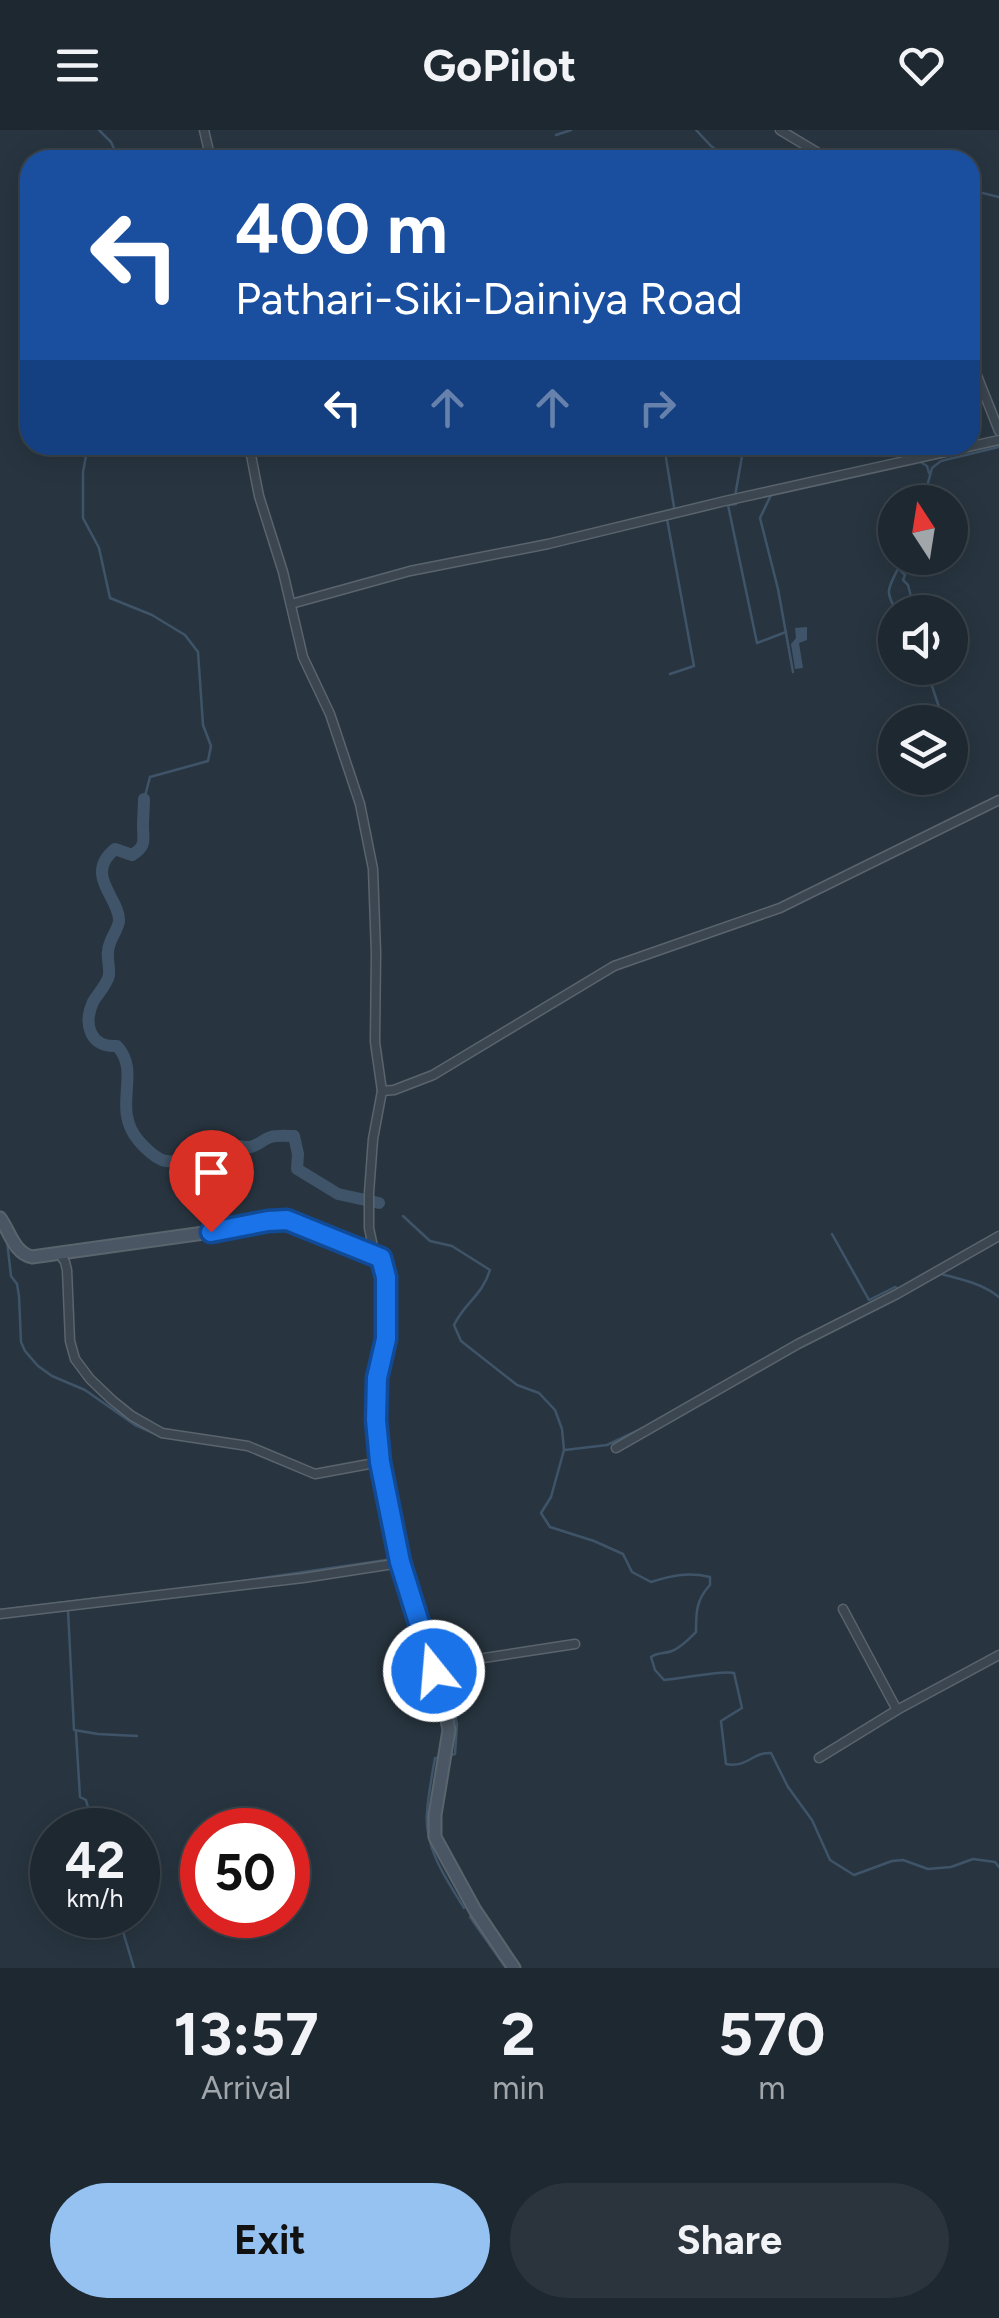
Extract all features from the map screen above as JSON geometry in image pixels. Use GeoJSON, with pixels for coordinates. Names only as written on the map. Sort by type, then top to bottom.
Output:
{"type":"FeatureCollection","features":[{"type":"Feature","properties":{"kind":"main road"},"geometry":{"type":"LineString","coordinates":[[0,1218],[18,1249],[32,1258],[287,1220],[381,1258],[386,1277],[386,1339],[377,1378],[380,1462],[400,1562],[449,1730],[435,1837],[514,1968]]}},
{"type":"Feature","properties":{"kind":"street"},"geometry":{"type":"LineString","coordinates":[[780,130],[813,150]]}},
{"type":"Feature","properties":{"kind":"street"},"geometry":{"type":"LineString","coordinates":[[980,383],[999,431]]}},
{"type":"Feature","properties":{"kind":"street"},"geometry":{"type":"LineString","coordinates":[[251,455],[303,657],[340,743],[360,804],[373,869],[375,1042],[382,1091],[374,1139],[368,1228],[376,1256]]}},
{"type":"Feature","properties":{"kind":"street"},"geometry":{"type":"LineString","coordinates":[[291,604],[410,571],[548,544],[932,455]]}},
{"type":"Feature","properties":{"kind":"street"},"geometry":{"type":"LineString","coordinates":[[382,1091],[433,1075],[614,966],[780,908],[999,800]]}},
{"type":"Feature","properties":{"kind":"street"},"geometry":{"type":"LineString","coordinates":[[616,1448],[999,1236]]}},
{"type":"Feature","properties":{"kind":"street"},"geometry":{"type":"LineString","coordinates":[[60,1254],[66,1262],[70,1341],[75,1359],[132,1416],[162,1432],[248,1446],[316,1474],[380,1462]]}},
{"type":"Feature","properties":{"kind":"street"},"geometry":{"type":"LineString","coordinates":[[0,1614],[304,1578],[400,1562]]}},
{"type":"Feature","properties":{"kind":"street"},"geometry":{"type":"LineString","coordinates":[[843,1609],[896,1710]]}},
{"type":"Feature","properties":{"kind":"street"},"geometry":{"type":"LineString","coordinates":[[432,1666],[575,1644]]}},
{"type":"Feature","properties":{"kind":"street"},"geometry":{"type":"LineString","coordinates":[[818,1758],[896,1710],[999,1655]]}},
{"type":"Feature","properties":{"kind":"water"},"geometry":{"type":"Polygon","coordinates":[[[807,627],[807,640],[799,643],[803,668],[795,669],[791,644],[796,638],[795,628],[807,627]]]}},
{"type":"Feature","properties":{"kind":"waterway"},"geometry":{"type":"LineString","coordinates":[[99,130],[115,150]]}},
{"type":"Feature","properties":{"kind":"waterway"},"geometry":{"type":"LineString","coordinates":[[556,135],[571,130]]}},
{"type":"Feature","properties":{"kind":"waterway"},"geometry":{"type":"LineString","coordinates":[[696,130],[716,150]]}},
{"type":"Feature","properties":{"kind":"waterway"},"geometry":{"type":"LineString","coordinates":[[980,192],[999,197]]}},
{"type":"Feature","properties":{"kind":"waterway"},"geometry":{"type":"LineString","coordinates":[[980,452],[999,447]]}},
{"type":"Feature","properties":{"kind":"waterway"},"geometry":{"type":"LineString","coordinates":[[86,455],[83,518],[99,548],[110,598],[152,615],[185,635],[198,652],[203,725],[211,746],[208,761],[150,777],[145,796]]}},
{"type":"Feature","properties":{"kind":"waterway"},"geometry":{"type":"LineString","coordinates":[[735,496],[742,455]]}},
{"type":"Feature","properties":{"kind":"waterway"},"geometry":{"type":"LineString","coordinates":[[927,485],[932,468],[941,461],[966,455]]}},
{"type":"Feature","properties":{"kind":"waterway"},"geometry":{"type":"LineString","coordinates":[[666,458],[675,513]]}},
{"type":"Feature","properties":{"kind":"waterway"},"geometry":{"type":"LineString","coordinates":[[919,461],[929,473]]}},
{"type":"Feature","properties":{"kind":"waterway"},"geometry":{"type":"LineString","coordinates":[[771,495],[760,518],[793,672]]}},
{"type":"Feature","properties":{"kind":"waterway"},"geometry":{"type":"LineString","coordinates":[[737,500],[736,504],[728,505],[757,643],[786,632]]}},
{"type":"Feature","properties":{"kind":"waterway"},"geometry":{"type":"LineString","coordinates":[[670,674],[694,666],[667,519],[671,518]]}},
{"type":"Feature","properties":{"kind":"waterway"},"geometry":{"type":"LineString","coordinates":[[890,595],[895,575]]}},
{"type":"Feature","properties":{"kind":"waterway"},"geometry":{"type":"LineString","coordinates":[[905,575],[903,580],[911,595]]}},
{"type":"Feature","properties":{"kind":"waterway"},"geometry":{"type":"LineString","coordinates":[[932,685],[938,705]]}},
{"type":"Feature","properties":{"kind":"waterway"},"geometry":{"type":"LineString","coordinates":[[144,799],[142,846],[132,855],[115,849],[102,868],[119,921],[109,947],[108,979],[93,1002],[89,1018],[95,1039],[117,1046],[124,1056],[130,1128],[149,1151],[170,1161],[183,1159],[212,1142],[250,1147],[273,1136],[294,1136],[297,1169],[338,1194],[379,1203]]}},
{"type":"Feature","properties":{"kind":"waterway"},"geometry":{"type":"LineString","coordinates":[[403,1216],[430,1241],[452,1246],[490,1270],[454,1325],[461,1341],[517,1385],[539,1393],[555,1410],[564,1450],[551,1497],[541,1513],[550,1527],[623,1554],[632,1572],[651,1582],[680,1575],[710,1577],[698,1607],[696,1632],[676,1649],[651,1657],[664,1680],[734,1673],[742,1708],[721,1721],[726,1764],[740,1764],[771,1753],[788,1787],[812,1820],[830,1860],[854,1875],[903,1860],[928,1869],[951,1867],[973,1859],[995,1862],[999,1867]]}},
{"type":"Feature","properties":{"kind":"waterway"},"geometry":{"type":"LineString","coordinates":[[832,1234],[869,1300],[895,1287],[899,1289]]}},
{"type":"Feature","properties":{"kind":"waterway"},"geometry":{"type":"LineString","coordinates":[[7,1241],[25,1351],[52,1376],[85,1390],[135,1425],[162,1437]]}},
{"type":"Feature","properties":{"kind":"waterway"},"geometry":{"type":"LineString","coordinates":[[908,1292],[941,1274],[979,1285],[999,1297]]}},
{"type":"Feature","properties":{"kind":"waterway"},"geometry":{"type":"LineString","coordinates":[[847,1315],[860,1308]]}},
{"type":"Feature","properties":{"kind":"waterway"},"geometry":{"type":"LineString","coordinates":[[372,1461],[370,1401],[377,1341]]}},
{"type":"Feature","properties":{"kind":"waterway"},"geometry":{"type":"LineString","coordinates":[[565,1450],[607,1445],[643,1428]]}},
{"type":"Feature","properties":{"kind":"waterway"},"geometry":{"type":"LineString","coordinates":[[390,1469],[407,1557],[441,1660]]}},
{"type":"Feature","properties":{"kind":"waterway"},"geometry":{"type":"LineString","coordinates":[[313,1477],[350,1471]]}},
{"type":"Feature","properties":{"kind":"waterway"},"geometry":{"type":"LineString","coordinates":[[236,1582],[393,1559]]}},
{"type":"Feature","properties":{"kind":"waterway"},"geometry":{"type":"LineString","coordinates":[[0,1610],[108,1597]]}},
{"type":"Feature","properties":{"kind":"waterway"},"geometry":{"type":"LineString","coordinates":[[51,1612],[68,1610],[74,1730],[137,1736]]}},
{"type":"Feature","properties":{"kind":"waterway"},"geometry":{"type":"LineString","coordinates":[[443,1668],[457,1724],[455,1754],[451,1755]]}},
{"type":"Feature","properties":{"kind":"waterway"},"geometry":{"type":"LineString","coordinates":[[76,1732],[80,1797],[86,1800],[88,1808]]}},
{"type":"Feature","properties":{"kind":"waterway"},"geometry":{"type":"LineString","coordinates":[[438,1758],[428,1799],[429,1839],[464,1908]]}},
{"type":"Feature","properties":{"kind":"waterway"},"geometry":{"type":"LineString","coordinates":[[470,1917],[506,1968]]}},
{"type":"Feature","properties":{"kind":"waterway"},"geometry":{"type":"LineString","coordinates":[[125,1938],[134,1968]]}},
{"type":"Feature","properties":{"kind":"route"},"geometry":{"type":"LineString","coordinates":[[211,1232],[287,1220],[381,1258],[386,1277],[386,1339],[377,1378],[380,1462],[400,1562],[434,1671]]}}]}
